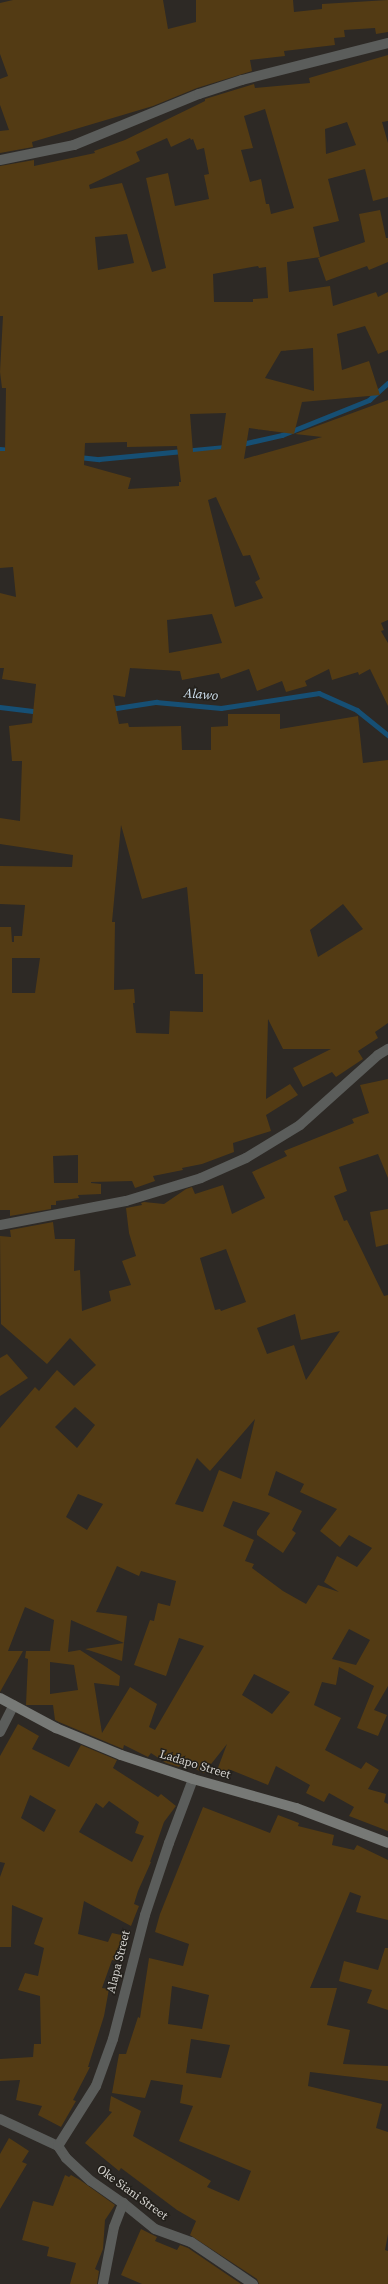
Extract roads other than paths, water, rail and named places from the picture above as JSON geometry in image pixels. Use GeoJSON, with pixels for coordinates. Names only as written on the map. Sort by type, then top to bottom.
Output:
{"type":"FeatureCollection","features":[{"type":"Feature","properties":{"kind":"main road","name":"Ladapo Street"},"geometry":{"type":"LineString","coordinates":[[0,1698],[56,1728],[121,1755],[193,1779],[296,1808],[388,1843]]}},
{"type":"Feature","properties":{"kind":"street"},"geometry":{"type":"LineString","coordinates":[[0,160],[74,145],[199,94],[242,80],[388,43]]}},
{"type":"Feature","properties":{"kind":"street"},"geometry":{"type":"LineString","coordinates":[[0,1226],[126,1202],[201,1178],[246,1158],[300,1125],[378,1055],[388,1049]]}},
{"type":"Feature","properties":{"kind":"street"},"geometry":{"type":"LineString","coordinates":[[0,1732],[14,1705]]}},
{"type":"Feature","properties":{"kind":"street","name":"Alapa Street"},"geometry":{"type":"LineString","coordinates":[[58,2146],[96,2086],[113,2039],[145,1915],[169,1843],[193,1779]]}},
{"type":"Feature","properties":{"kind":"street","name":"Oke Siani Street"},"geometry":{"type":"LineString","coordinates":[[0,2119],[58,2146],[66,2158],[91,2181],[123,2203],[155,2229],[191,2242],[253,2284]]}},
{"type":"Feature","properties":{"kind":"street"},"geometry":{"type":"LineString","coordinates":[[103,2284],[114,2227],[123,2203]]}},
{"type":"Feature","properties":{"kind":"waterway"},"geometry":{"type":"LineString","coordinates":[[242,444],[282,435],[369,400],[388,383]]}},
{"type":"Feature","properties":{"kind":"waterway"},"geometry":{"type":"LineString","coordinates":[[79,457],[99,459],[227,447]]}},
{"type":"Feature","properties":{"kind":"waterway"},"geometry":{"type":"LineString","coordinates":[[0,449],[10,450]]}},
{"type":"Feature","properties":{"kind":"waterway","name":"Alawo"},"geometry":{"type":"LineString","coordinates":[[110,709],[156,702],[221,708],[319,693],[357,710],[388,735]]}},
{"type":"Feature","properties":{"kind":"waterway","name":"Alawo"},"geometry":{"type":"LineString","coordinates":[[0,707],[39,712]]}}]}
